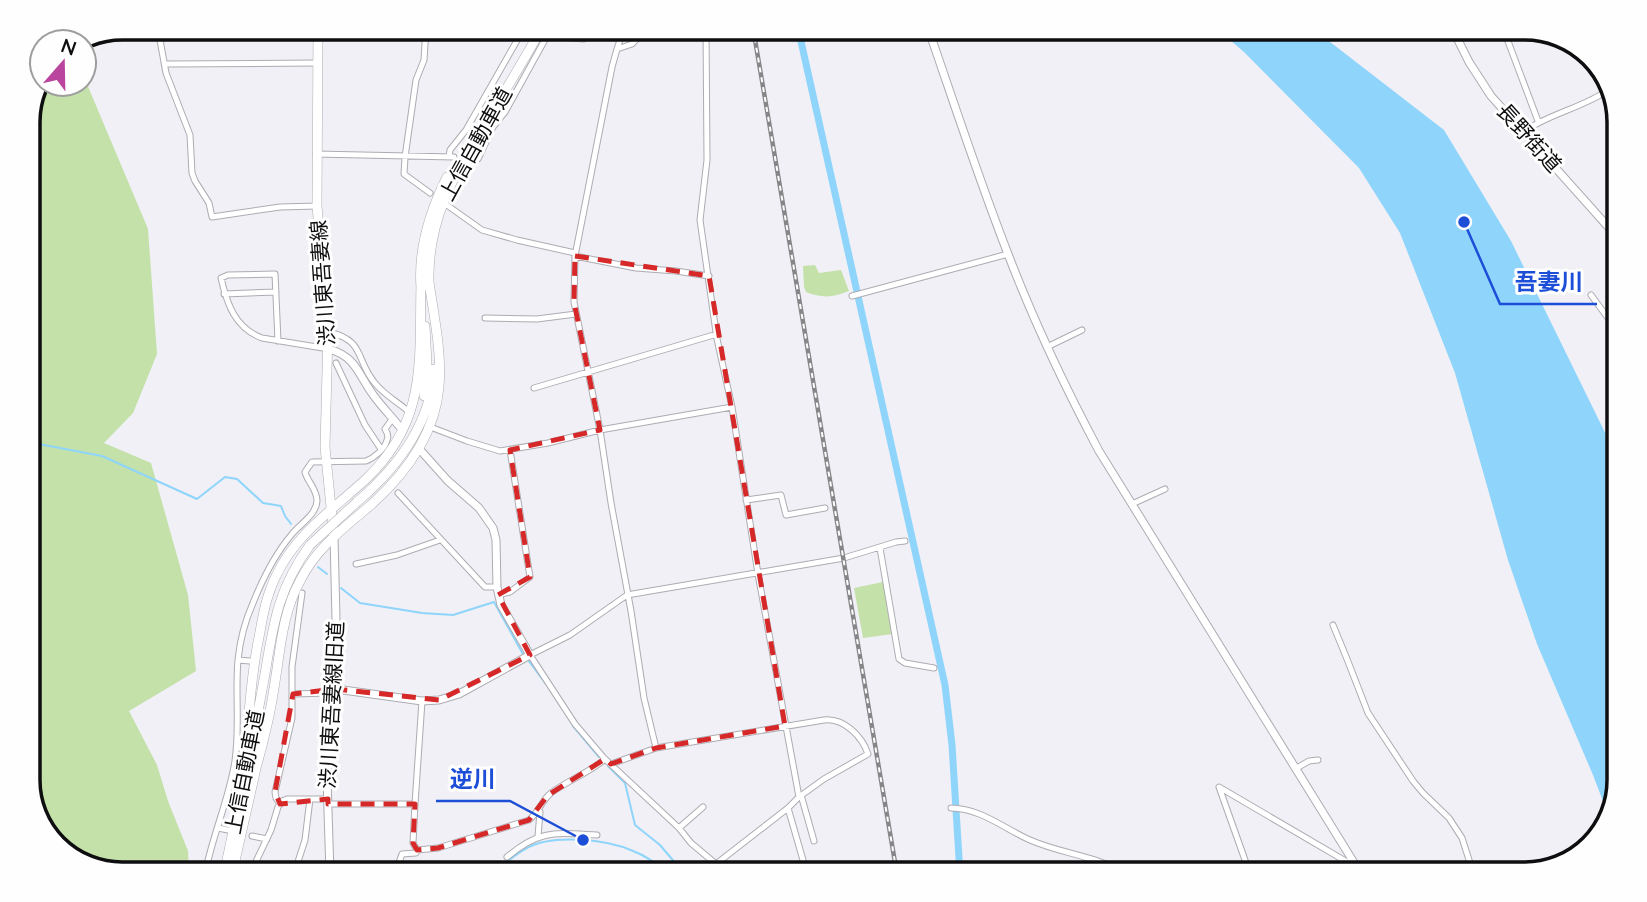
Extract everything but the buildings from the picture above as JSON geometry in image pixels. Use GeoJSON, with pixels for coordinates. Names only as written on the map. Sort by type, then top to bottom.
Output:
{"type":"FeatureCollection","features":[{"type":"Feature","properties":{"kind":"main road","name":"渋川東吾妻線"},"geometry":{"type":"LineString","coordinates":[[318,40],[317,206],[329,349],[325,414],[326,461],[334,537]]}},
{"type":"Feature","properties":{"kind":"main road","name":"上信自動車道"},"geometry":{"type":"LineString","coordinates":[[234,862],[262,720],[266,670],[279,601],[289,578],[310,545],[386,475],[416,431],[425,391],[427,364],[424,242],[429,223],[439,193],[529,40]]}},
{"type":"Feature","properties":{"kind":"main road","name":"上信自動車道"},"geometry":{"type":"LineString","coordinates":[[425,283],[432,236],[450,184],[535,40]]}},
{"type":"Feature","properties":{"kind":"main road"},"geometry":{"type":"LineString","coordinates":[[250,776],[254,667],[269,594],[276,576],[293,548],[382,462],[405,427],[418,379],[425,283]]}},
{"type":"Feature","properties":{"kind":"main road"},"geometry":{"type":"LineString","coordinates":[[250,776],[268,721],[285,621],[292,598],[307,568],[334,537],[399,476],[422,443],[435,411],[439,385],[439,355],[425,283]]}},
{"type":"Feature","properties":{"kind":"main road","name":"上信自動車道"},"geometry":{"type":"LineString","coordinates":[[227,862],[250,776]]}},
{"type":"Feature","properties":{"kind":"street"},"geometry":{"type":"LineString","coordinates":[[159,40],[166,74],[190,135],[192,173],[209,203],[212,218],[280,207],[317,206]]}},
{"type":"Feature","properties":{"kind":"street"},"geometry":{"type":"LineString","coordinates":[[426,40],[424,60],[416,80],[404,174],[430,193]]}},
{"type":"Feature","properties":{"kind":"street"},"geometry":{"type":"LineString","coordinates":[[316,154],[451,158],[450,150],[466,130],[517,40]]}},
{"type":"Feature","properties":{"kind":"street"},"geometry":{"type":"LineString","coordinates":[[468,158],[478,159],[493,127],[505,112],[545,40]]}},
{"type":"Feature","properties":{"kind":"street"},"geometry":{"type":"LineString","coordinates":[[620,40],[612,67],[575,254],[574,302],[600,430],[644,698],[656,748]]}},
{"type":"Feature","properties":{"kind":"street"},"geometry":{"type":"LineString","coordinates":[[617,50],[636,40]]}},
{"type":"Feature","properties":{"kind":"street"},"geometry":{"type":"LineString","coordinates":[[706,40],[707,160],[701,220],[717,334],[732,407],[785,726],[800,796],[814,841]]}},
{"type":"Feature","properties":{"kind":"street"},"geometry":{"type":"LineString","coordinates":[[932,40],[1008,254],[1047,347],[1099,451],[1353,862]]}},
{"type":"Feature","properties":{"kind":"street","name":"長野街道"},"geometry":{"type":"LineString","coordinates":[[1457,40],[1491,96],[1607,226]]}},
{"type":"Feature","properties":{"kind":"street"},"geometry":{"type":"LineString","coordinates":[[1508,40],[1538,121]]}},
{"type":"Feature","properties":{"kind":"street"},"geometry":{"type":"LineString","coordinates":[[166,64],[317,63]]}},
{"type":"Feature","properties":{"kind":"street"},"geometry":{"type":"LineString","coordinates":[[1523,132],[1538,121],[1602,95]]}},
{"type":"Feature","properties":{"kind":"street"},"geometry":{"type":"LineString","coordinates":[[444,203],[482,230],[517,240],[636,268],[709,276]]}},
{"type":"Feature","properties":{"kind":"street"},"geometry":{"type":"LineString","coordinates":[[852,296],[1008,254]]}},
{"type":"Feature","properties":{"kind":"street"},"geometry":{"type":"LineString","coordinates":[[278,341],[275,274],[228,275],[221,278],[233,316],[243,328],[262,338],[278,341],[329,349],[337,351],[352,360],[374,397],[400,426]]}},
{"type":"Feature","properties":{"kind":"street"},"geometry":{"type":"LineString","coordinates":[[224,293],[276,292]]}},
{"type":"Feature","properties":{"kind":"street"},"geometry":{"type":"LineString","coordinates":[[1591,295],[1607,317]]}},
{"type":"Feature","properties":{"kind":"street"},"geometry":{"type":"LineString","coordinates":[[485,318],[537,318],[576,314]]}},
{"type":"Feature","properties":{"kind":"street"},"geometry":{"type":"LineString","coordinates":[[1047,347],[1082,330]]}},
{"type":"Feature","properties":{"kind":"street"},"geometry":{"type":"LineString","coordinates":[[328,332],[348,338],[354,343],[372,380],[384,394],[407,410]]}},
{"type":"Feature","properties":{"kind":"street"},"geometry":{"type":"LineString","coordinates":[[534,388],[717,334]]}},
{"type":"Feature","properties":{"kind":"street"},"geometry":{"type":"LineString","coordinates":[[336,363],[365,425],[381,449]]}},
{"type":"Feature","properties":{"kind":"street"},"geometry":{"type":"LineString","coordinates":[[433,428],[500,451],[732,407]]}},
{"type":"Feature","properties":{"kind":"street"},"geometry":{"type":"LineString","coordinates":[[208,862],[237,745],[238,660],[245,624],[266,573],[291,535],[316,507],[316,493],[305,472],[312,462],[366,461],[373,458],[387,441],[386,426],[393,418]]}},
{"type":"Feature","properties":{"kind":"street"},"geometry":{"type":"LineString","coordinates":[[398,493],[485,587],[510,592],[530,577],[510,450]]}},
{"type":"Feature","properties":{"kind":"street"},"geometry":{"type":"LineString","coordinates":[[422,452],[489,520],[496,540],[501,605],[529,655],[575,724],[603,760],[611,764],[714,862]]}},
{"type":"Feature","properties":{"kind":"street"},"geometry":{"type":"LineString","coordinates":[[1132,504],[1165,489]]}},
{"type":"Feature","properties":{"kind":"street"},"geometry":{"type":"LineString","coordinates":[[746,500],[790,494]]}},
{"type":"Feature","properties":{"kind":"street"},"geometry":{"type":"LineString","coordinates":[[781,495],[786,515],[825,508]]}},
{"type":"Feature","properties":{"kind":"street","name":"渋川東吾妻線旧道"},"geometry":{"type":"LineString","coordinates":[[330,862],[329,754],[336,689],[337,598],[334,537]]}},
{"type":"Feature","properties":{"kind":"street"},"geometry":{"type":"LineString","coordinates":[[356,564],[397,555],[440,540]]}},
{"type":"Feature","properties":{"kind":"street"},"geometry":{"type":"LineString","coordinates":[[293,694],[330,693],[336,689],[422,701],[439,700],[458,694],[570,635],[627,595],[844,558],[905,541]]}},
{"type":"Feature","properties":{"kind":"street"},"geometry":{"type":"LineString","coordinates":[[880,548],[899,659],[905,663],[934,668]]}},
{"type":"Feature","properties":{"kind":"street"},"geometry":{"type":"LineString","coordinates":[[280,804],[275,792],[292,718],[292,667],[302,593]]}},
{"type":"Feature","properties":{"kind":"street"},"geometry":{"type":"LineString","coordinates":[[1332,625],[1368,713],[1413,781],[1449,818],[1462,838],[1470,862]]}},
{"type":"Feature","properties":{"kind":"street"},"geometry":{"type":"LineString","coordinates":[[238,660],[250,661]]}},
{"type":"Feature","properties":{"kind":"street"},"geometry":{"type":"LineString","coordinates":[[281,666],[292,667]]}},
{"type":"Feature","properties":{"kind":"street"},"geometry":{"type":"LineString","coordinates":[[417,850],[413,842],[422,701]]}},
{"type":"Feature","properties":{"kind":"street"},"geometry":{"type":"LineString","coordinates":[[611,764],[656,748],[832,719],[857,735],[868,754],[800,796],[719,862]]}},
{"type":"Feature","properties":{"kind":"street"},"geometry":{"type":"LineString","coordinates":[[399,862],[402,854],[438,848],[529,820],[537,814],[548,795],[603,760]]}},
{"type":"Feature","properties":{"kind":"street"},"geometry":{"type":"LineString","coordinates":[[1295,769],[1309,761],[1318,760]]}},
{"type":"Feature","properties":{"kind":"street"},"geometry":{"type":"LineString","coordinates":[[1246,862],[1219,787],[1344,862]]}},
{"type":"Feature","properties":{"kind":"street"},"geometry":{"type":"LineString","coordinates":[[256,862],[280,804],[287,799],[415,804]]}},
{"type":"Feature","properties":{"kind":"street"},"geometry":{"type":"LineString","coordinates":[[298,862],[305,841],[310,799]]}},
{"type":"Feature","properties":{"kind":"street"},"geometry":{"type":"LineString","coordinates":[[679,828],[703,807]]}},
{"type":"Feature","properties":{"kind":"street"},"geometry":{"type":"LineString","coordinates":[[788,808],[804,862]]}},
{"type":"Feature","properties":{"kind":"street"},"geometry":{"type":"LineString","coordinates":[[954,808],[981,815],[1032,841],[1104,862]]}},
{"type":"Feature","properties":{"kind":"street"},"geometry":{"type":"LineString","coordinates":[[538,836],[540,809]]}},
{"type":"Feature","properties":{"kind":"street"},"geometry":{"type":"LineString","coordinates":[[218,828],[228,830]]}},
{"type":"Feature","properties":{"kind":"street"},"geometry":{"type":"LineString","coordinates":[[252,835],[267,839]]}},
{"type":"Feature","properties":{"kind":"street"},"geometry":{"type":"LineString","coordinates":[[507,857],[522,844],[538,836],[597,835]]}},
{"type":"Feature","properties":{"kind":"highlighted area"},"geometry":{"type":"Polygon","coordinates":[[[575,256],[709,276],[785,726],[656,748],[611,764],[605,759],[548,795],[529,820],[438,848],[417,850],[413,843],[415,804],[328,804],[328,799],[280,804],[275,792],[293,694],[336,689],[439,700],[530,655],[498,595],[530,577],[510,450],[600,430],[574,302],[575,256]]]}},
{"type":"Feature","properties":{"kind":"green space"},"geometry":{"type":"Polygon","coordinates":[[[44,98],[93,98],[148,229],[157,354],[133,413],[104,443],[151,463],[188,595],[196,671],[129,711],[157,765],[188,851],[188,862],[122,862],[101,859],[86,853],[68,841],[54,825],[42,796],[40,117],[44,98]]]}},
{"type":"Feature","properties":{"kind":"green space"},"geometry":{"type":"Polygon","coordinates":[[[815,265],[819,273],[841,270],[849,291],[827,296],[806,292],[803,266],[815,265]]]}},
{"type":"Feature","properties":{"kind":"green space"},"geometry":{"type":"Polygon","coordinates":[[[883,582],[892,634],[863,638],[854,588],[883,582]]]}},
{"type":"Feature","properties":{"kind":"water"},"geometry":{"type":"Polygon","coordinates":[[[1230,40],[1328,40],[1444,130],[1511,241],[1607,437],[1607,780],[1603,802],[1537,644],[1508,560],[1455,373],[1400,233],[1359,168],[1230,40]]]}},
{"type":"Feature","properties":{"kind":"waterway"},"geometry":{"type":"LineString","coordinates":[[801,40],[945,685],[952,745],[959,862]]}},
{"type":"Feature","properties":{"kind":"waterway"},"geometry":{"type":"LineString","coordinates":[[40,444],[102,456],[197,499],[225,477],[237,479],[263,503],[281,506],[291,524]]}},
{"type":"Feature","properties":{"kind":"waterway"},"geometry":{"type":"LineString","coordinates":[[318,567],[327,574]]}},
{"type":"Feature","properties":{"kind":"waterway"},"geometry":{"type":"LineString","coordinates":[[341,588],[360,603],[422,613],[453,615],[494,602],[524,656]]}},
{"type":"Feature","properties":{"kind":"waterway"},"geometry":{"type":"LineString","coordinates":[[528,660],[546,684]]}},
{"type":"Feature","properties":{"kind":"waterway"},"geometry":{"type":"LineString","coordinates":[[573,726],[599,757]]}},
{"type":"Feature","properties":{"kind":"waterway"},"geometry":{"type":"LineString","coordinates":[[608,766],[625,783],[635,825],[660,845],[674,862]]}},
{"type":"Feature","properties":{"kind":"waterway"},"geometry":{"type":"LineString","coordinates":[[507,862],[527,848],[550,841],[565,840],[595,841],[622,847],[653,862]]}},
{"type":"Feature","properties":{"kind":"railway"},"geometry":{"type":"LineString","coordinates":[[755,40],[895,862]]}},
{"type":"Feature","properties":{"kind":"place","name":"吾妻川"},"geometry":{"type":"Point","coordinates":[1464,222]}},
{"type":"Feature","properties":{"kind":"place","name":"逆川"},"geometry":{"type":"Point","coordinates":[583,840]}}]}
